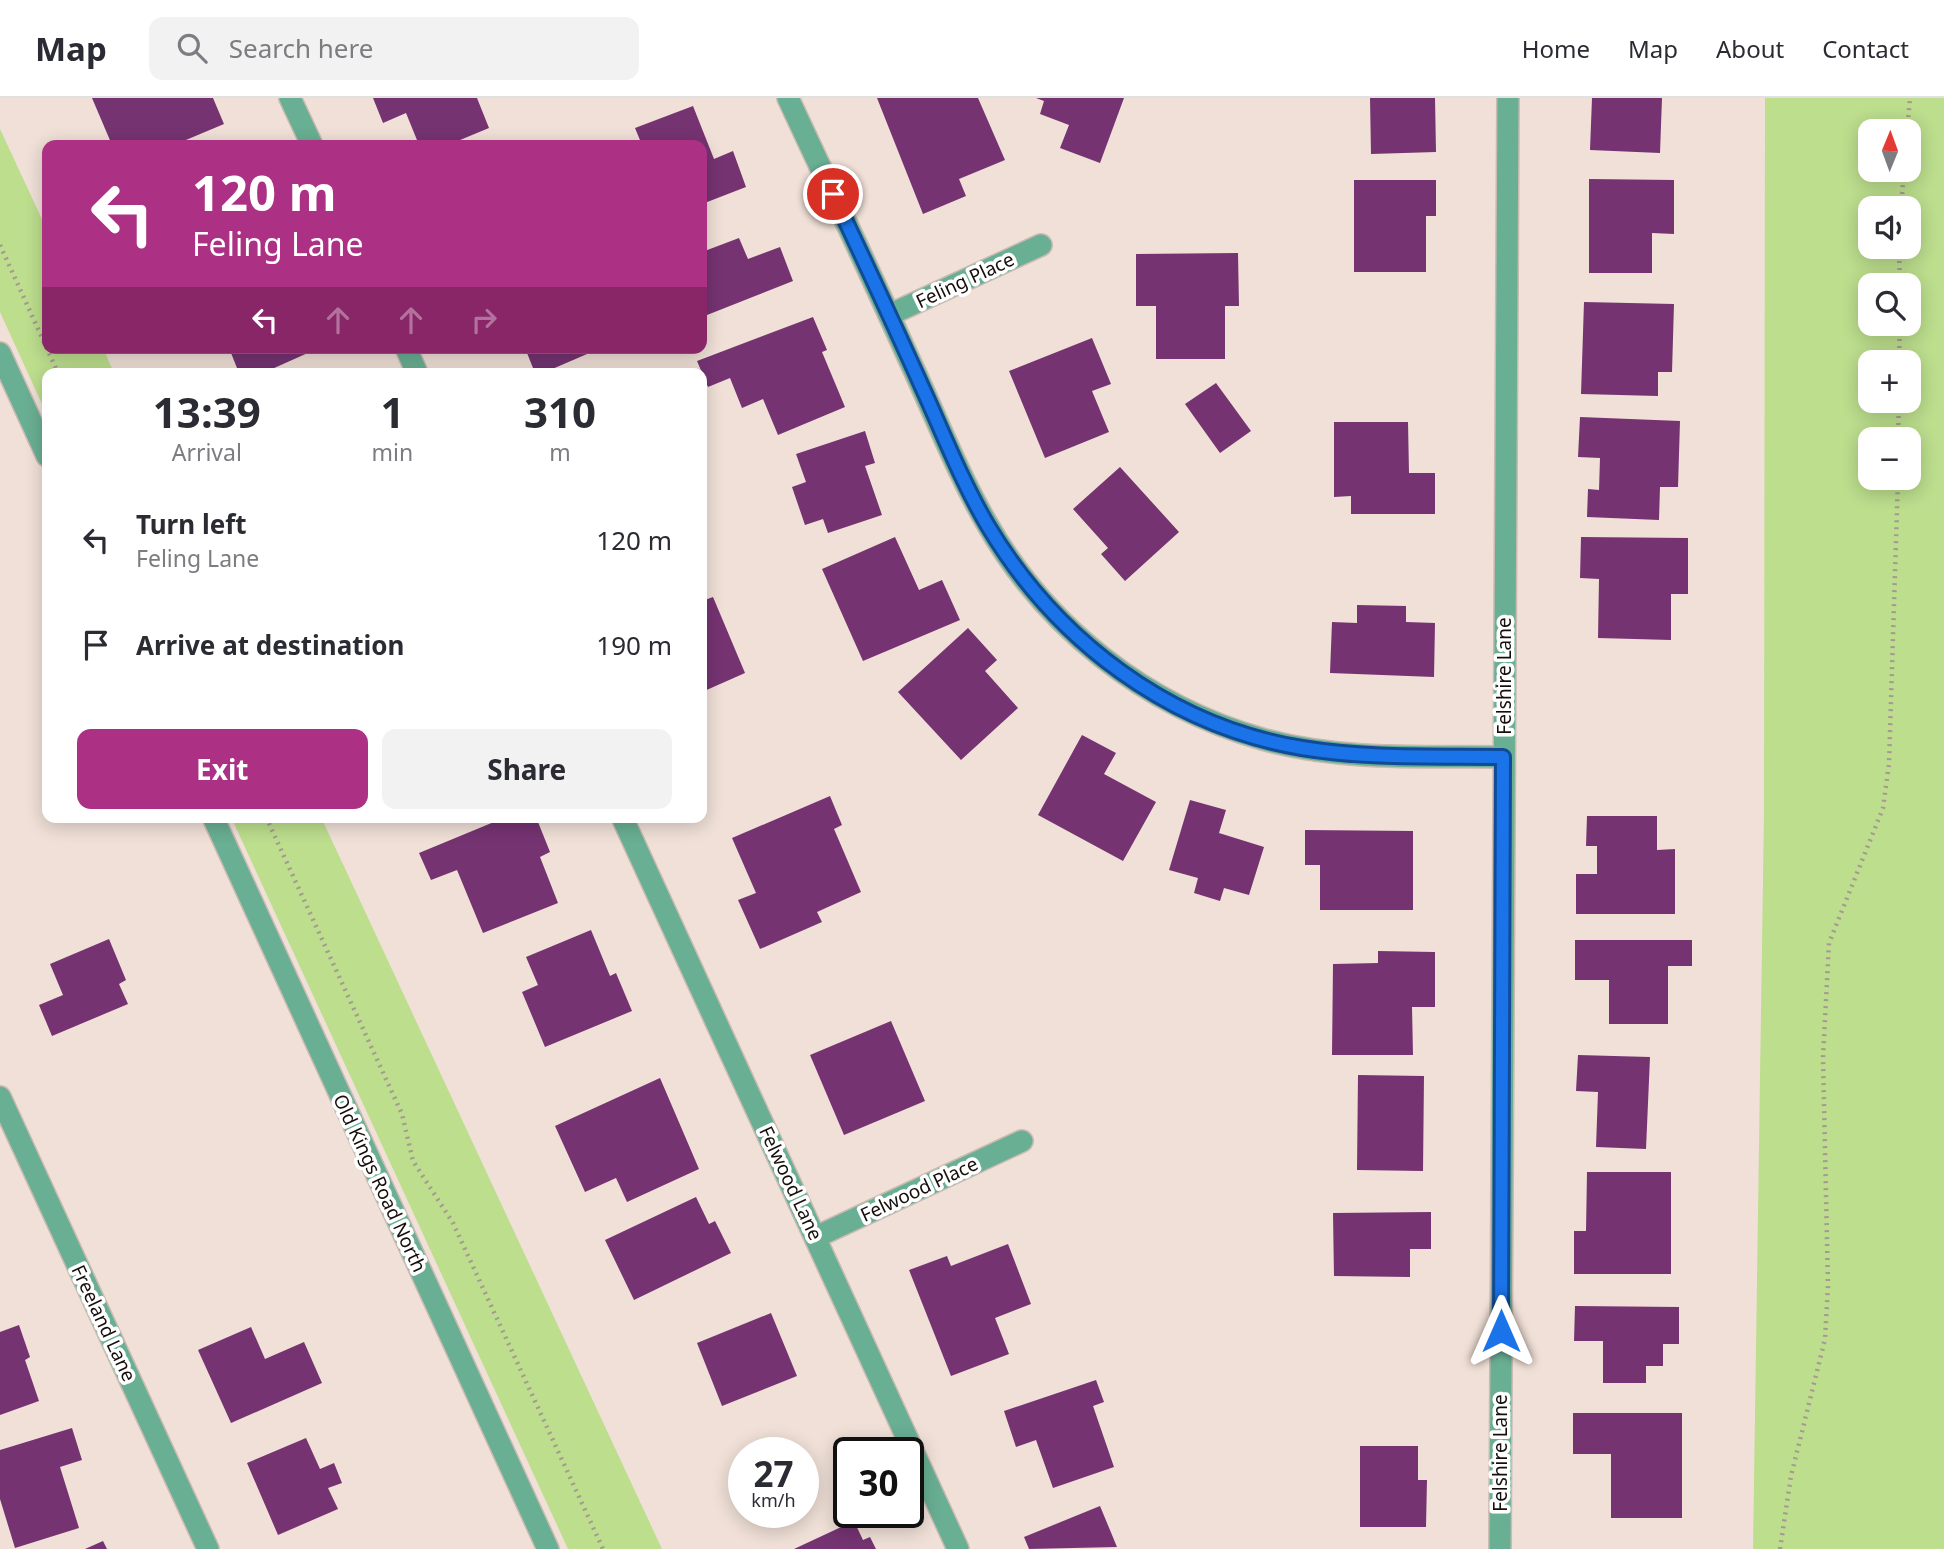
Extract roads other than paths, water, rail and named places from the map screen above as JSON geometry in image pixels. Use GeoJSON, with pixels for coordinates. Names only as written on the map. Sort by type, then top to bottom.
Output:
{"type":"FeatureCollection","features":[{"type":"Feature","properties":{"kind":"street"},"geometry":{"type":"LineString","coordinates":[[290,98],[310,140]]}},
{"type":"Feature","properties":{"kind":"street"},"geometry":{"type":"LineString","coordinates":[[788,98],[975,503],[999,544],[1039,597],[1066,626],[1123,674],[1191,714],[1264,740],[1301,748],[1379,755],[1503,757]]}},
{"type":"Feature","properties":{"kind":"street","name":"Felshire Lane"},"geometry":{"type":"LineString","coordinates":[[1500,1549],[1508,98]]}},
{"type":"Feature","properties":{"kind":"street","name":"Feling Place"},"geometry":{"type":"LineString","coordinates":[[889,315],[1041,245]]}},
{"type":"Feature","properties":{"kind":"street"},"geometry":{"type":"LineString","coordinates":[[0,353],[42,445]]}},
{"type":"Feature","properties":{"kind":"street","name":"Old Kings Road North"},"geometry":{"type":"LineString","coordinates":[[215,823],[548,1549]]}},
{"type":"Feature","properties":{"kind":"street","name":"Felwood Lane"},"geometry":{"type":"LineString","coordinates":[[625,823],[958,1549]]}},
{"type":"Feature","properties":{"kind":"street","name":"Freeland Lane"},"geometry":{"type":"LineString","coordinates":[[0,1097],[208,1549]]}},
{"type":"Feature","properties":{"kind":"street","name":"Felwood Place"},"geometry":{"type":"LineString","coordinates":[[816,1237],[1022,1142]]}}]}
